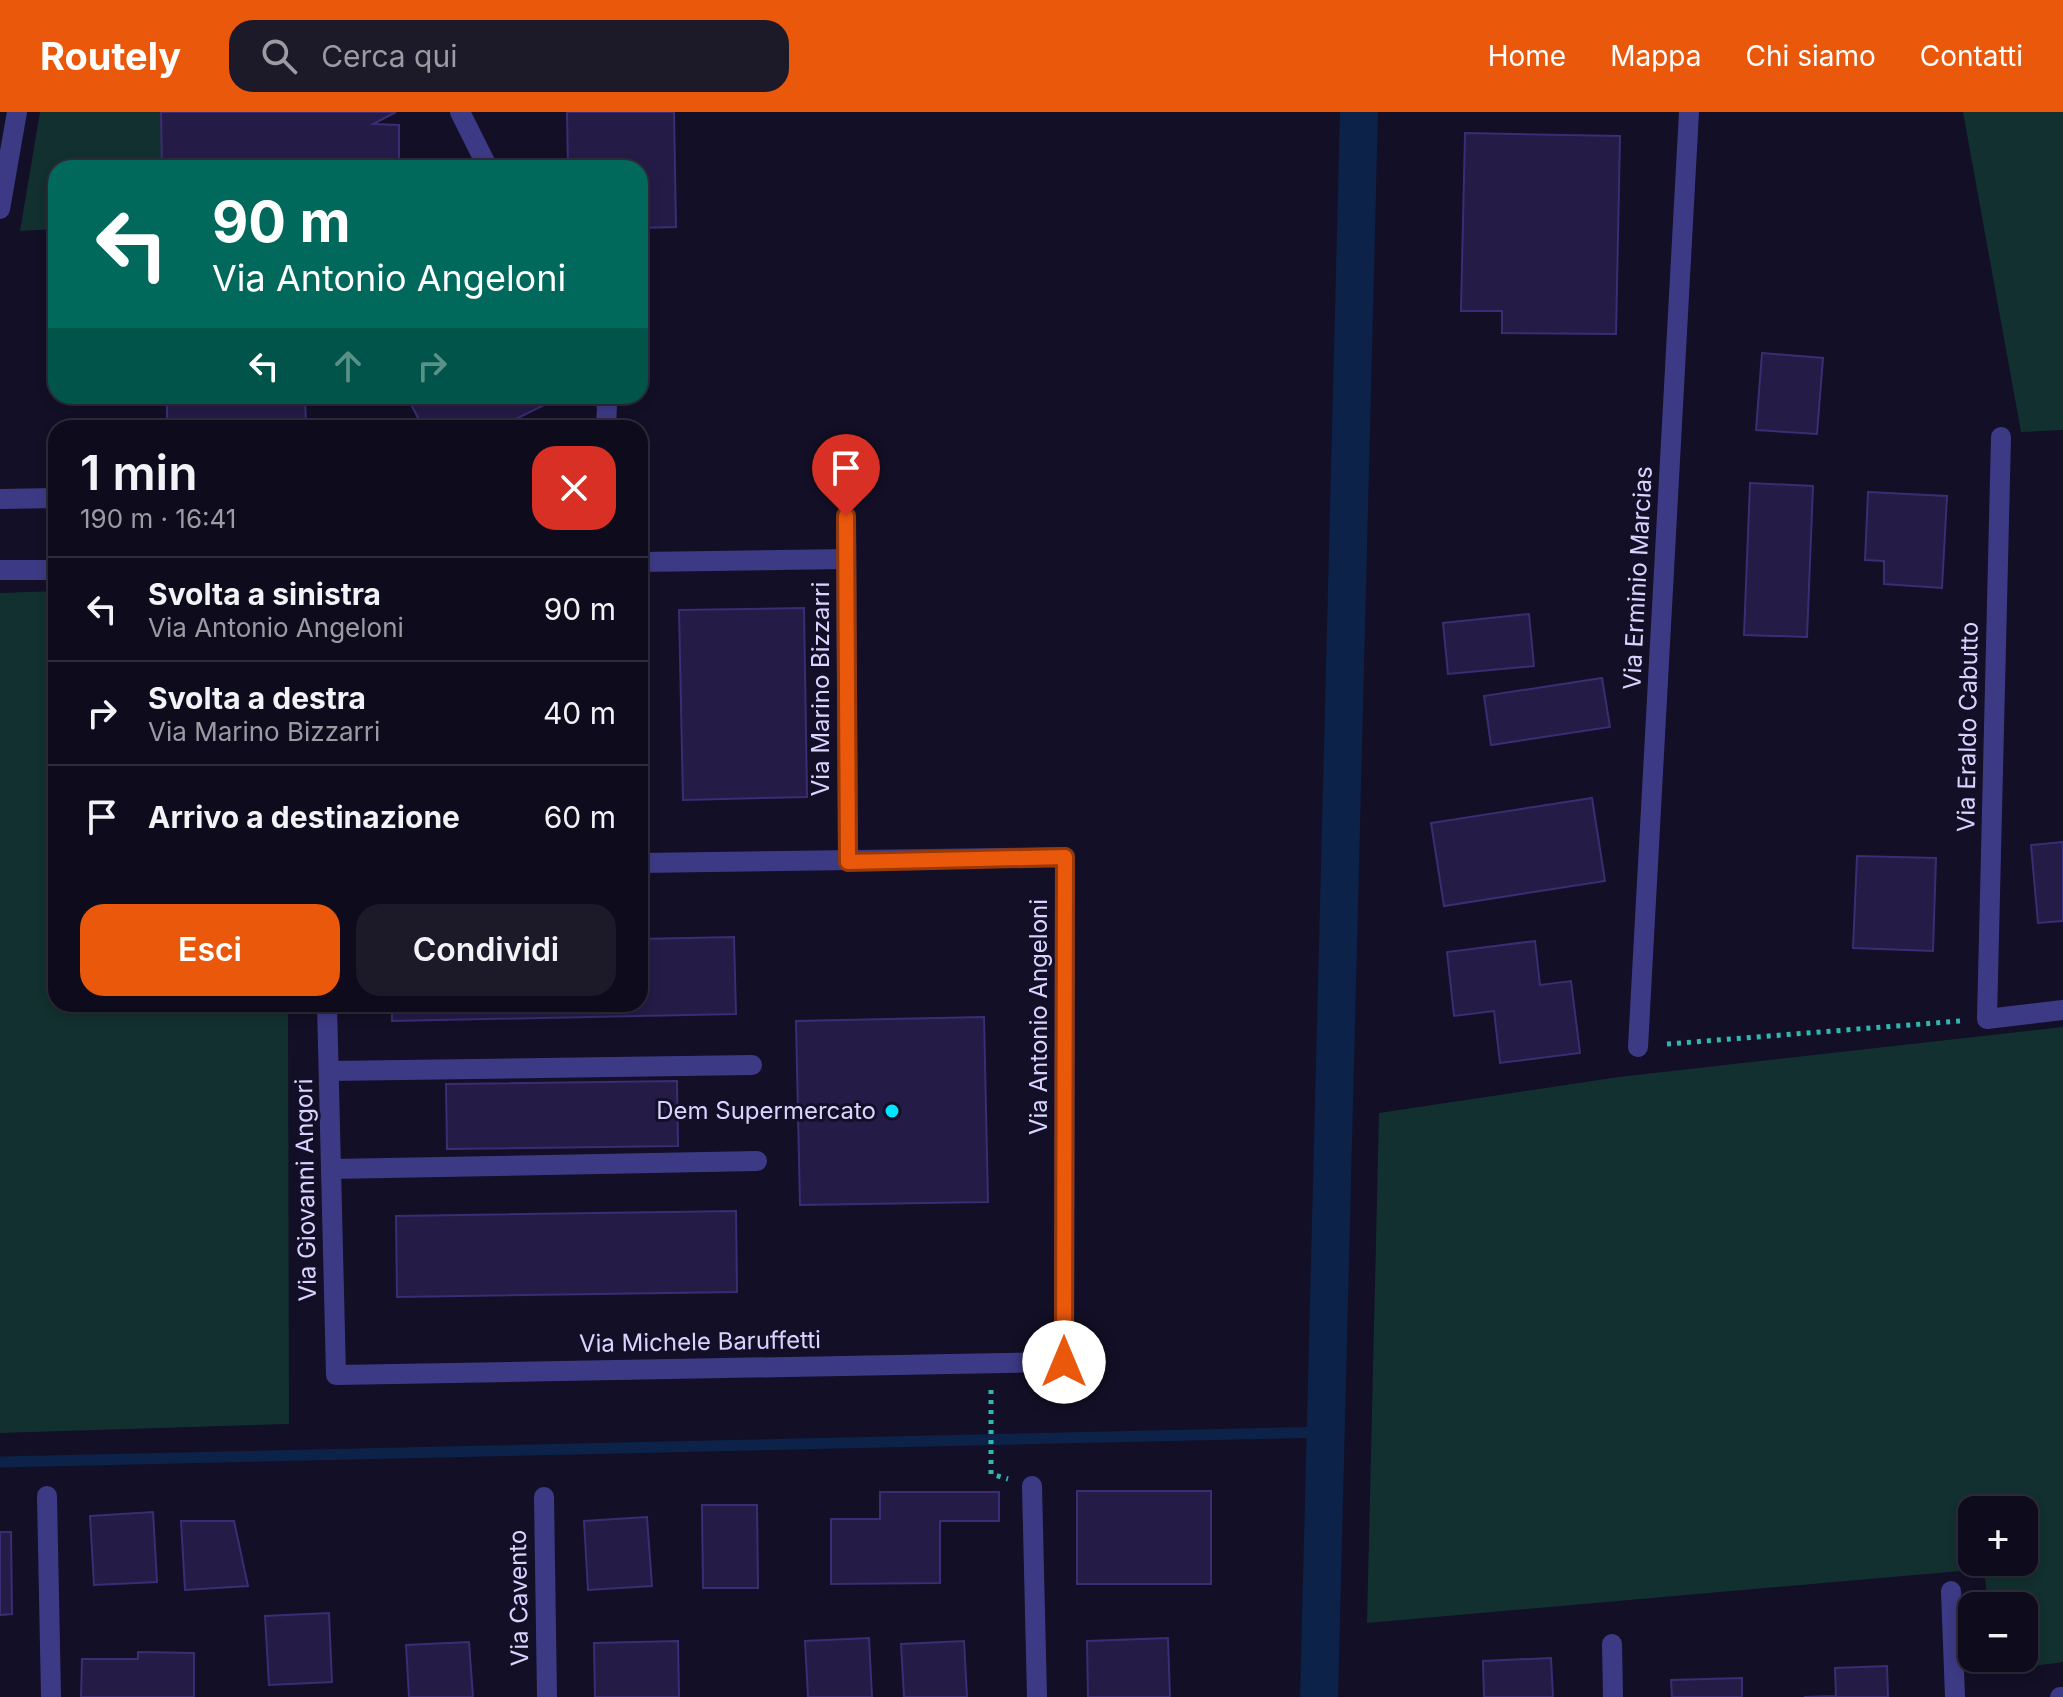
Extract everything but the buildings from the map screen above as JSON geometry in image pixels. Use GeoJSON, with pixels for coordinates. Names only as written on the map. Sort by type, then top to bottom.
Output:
{"type":"FeatureCollection","features":[{"type":"Feature","properties":{"kind":"street"},"geometry":{"type":"LineString","coordinates":[[0,209],[17,112]]}},
{"type":"Feature","properties":{"kind":"street"},"geometry":{"type":"LineString","coordinates":[[460,112],[484,160]]}},
{"type":"Feature","properties":{"kind":"street","name":"Via Erminio Marcias"},"geometry":{"type":"LineString","coordinates":[[1638,1047],[1689,112]]}},
{"type":"Feature","properties":{"kind":"street","name":"Via Eraldo Cabutto"},"geometry":{"type":"LineString","coordinates":[[1987,1019],[2001,437]]}},
{"type":"Feature","properties":{"kind":"street"},"geometry":{"type":"LineString","coordinates":[[0,499],[48,498]]}},
{"type":"Feature","properties":{"kind":"street","name":"Via Marino Bizzarri"},"geometry":{"type":"LineString","coordinates":[[846,516],[848,862]]}},
{"type":"Feature","properties":{"kind":"street"},"geometry":{"type":"LineString","coordinates":[[648,562],[846,559]]}},
{"type":"Feature","properties":{"kind":"street"},"geometry":{"type":"LineString","coordinates":[[0,570],[48,570]]}},
{"type":"Feature","properties":{"kind":"street","name":"Via Antonio Angeloni"},"geometry":{"type":"LineString","coordinates":[[648,863],[1065,857],[1064,1362]]}},
{"type":"Feature","properties":{"kind":"street"},"geometry":{"type":"LineString","coordinates":[[1987,1019],[2063,1010]]}},
{"type":"Feature","properties":{"kind":"street","name":"Via Giovanni Angori"},"geometry":{"type":"LineString","coordinates":[[327,1012],[336,1375]]}},
{"type":"Feature","properties":{"kind":"street"},"geometry":{"type":"LineString","coordinates":[[329,1071],[752,1065]]}},
{"type":"Feature","properties":{"kind":"street"},"geometry":{"type":"LineString","coordinates":[[331,1169],[757,1161]]}},
{"type":"Feature","properties":{"kind":"street","name":"Via Michele Baruffetti"},"geometry":{"type":"LineString","coordinates":[[336,1375],[1064,1362]]}},
{"type":"Feature","properties":{"kind":"street"},"geometry":{"type":"LineString","coordinates":[[1032,1486],[1037,1697]]}},
{"type":"Feature","properties":{"kind":"street"},"geometry":{"type":"LineString","coordinates":[[47,1496],[51,1697]]}},
{"type":"Feature","properties":{"kind":"street","name":"Via Cavento"},"geometry":{"type":"LineString","coordinates":[[544,1497],[547,1697]]}},
{"type":"Feature","properties":{"kind":"street"},"geometry":{"type":"LineString","coordinates":[[1951,1591],[1955,1697]]}},
{"type":"Feature","properties":{"kind":"street"},"geometry":{"type":"LineString","coordinates":[[1612,1644],[1613,1697]]}},
{"type":"Feature","properties":{"kind":"path"},"geometry":{"type":"LineString","coordinates":[[1638,1047],[1987,1019]]}},
{"type":"Feature","properties":{"kind":"path"},"geometry":{"type":"LineString","coordinates":[[991,1405],[991,1453]]}},
{"type":"Feature","properties":{"kind":"green space"},"geometry":{"type":"Polygon","coordinates":[[[40,112],[168,112],[168,160],[48,160],[48,229],[20,231],[40,112]]]}},
{"type":"Feature","properties":{"kind":"green space"},"geometry":{"type":"Polygon","coordinates":[[[1963,112],[2063,112],[2063,430],[2021,432],[1963,112]]]}},
{"type":"Feature","properties":{"kind":"green space"},"geometry":{"type":"Polygon","coordinates":[[[48,591],[48,1012],[288,1012],[289,1424],[0,1433],[0,593],[48,591]]]}},
{"type":"Feature","properties":{"kind":"green space"},"geometry":{"type":"Polygon","coordinates":[[[2063,1027],[2063,1662],[2038,1665],[2038,1592],[1986,1592],[1985,1576],[2038,1576],[2038,1496],[1958,1496],[1958,1571],[1367,1623],[1379,1113],[1619,1077],[2063,1027]]]}},
{"type":"Feature","properties":{"kind":"waterway"},"geometry":{"type":"LineString","coordinates":[[1319,1697],[1359,112]]}},
{"type":"Feature","properties":{"kind":"waterway"},"geometry":{"type":"LineString","coordinates":[[0,1462],[1326,1432]]}},
{"type":"Feature","properties":{"kind":"place","name":"Dem Supermercato"},"geometry":{"type":"Point","coordinates":[892,1111]}},
{"type":"Feature","properties":{"kind":"route"},"geometry":{"type":"LineString","coordinates":[[846,516],[848,862],[1065,857],[1064,1362]]}}]}
